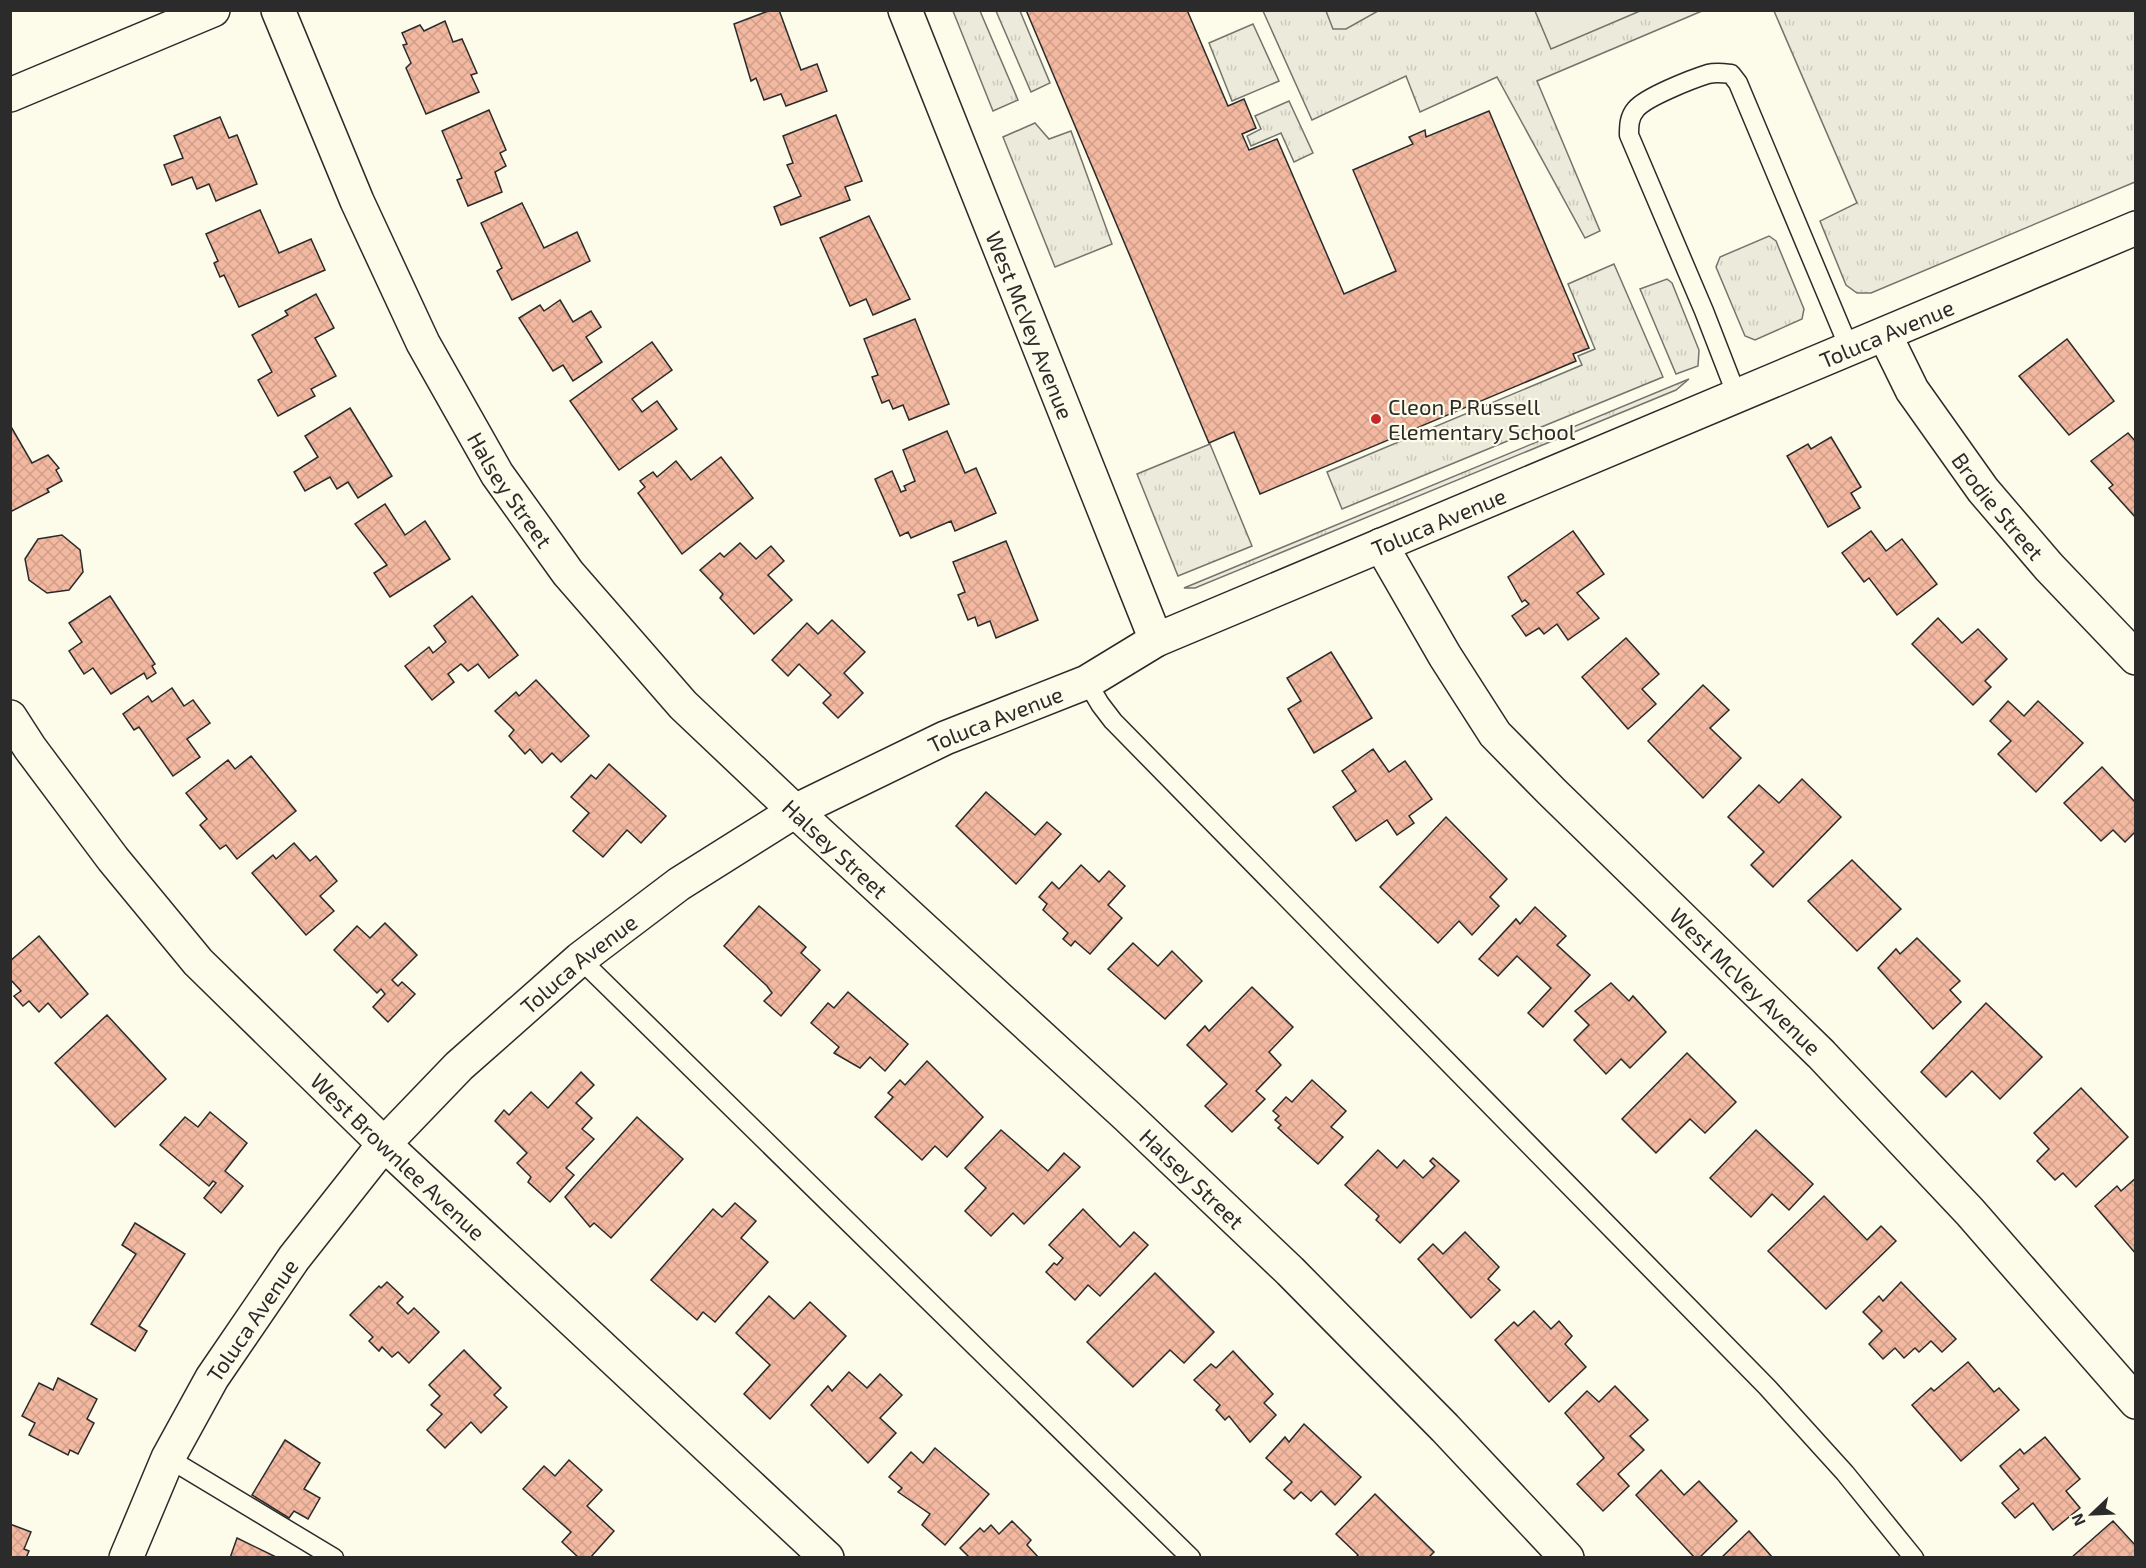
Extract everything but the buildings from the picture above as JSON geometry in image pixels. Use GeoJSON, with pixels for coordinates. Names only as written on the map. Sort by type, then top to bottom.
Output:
{"type":"FeatureCollection","features":[{"type":"Feature","properties":{"kind":"street"},"geometry":{"type":"LineString","coordinates":[[10,95],[213,10]]}},
{"type":"Feature","properties":{"kind":"street","name":"Halsey Street"},"geometry":{"type":"LineString","coordinates":[[278,10],[357,201],[423,343],[497,474],[568,573],[683,705],[795,812],[1127,1116],[1290,1271],[1445,1428],[1567,1557]]}},
{"type":"Feature","properties":{"kind":"street","name":"West McVey Avenue"},"geometry":{"type":"LineString","coordinates":[[905,10],[1156,640]]}},
{"type":"Feature","properties":{"kind":"street","name":"Toluca Avenue"},"geometry":{"type":"LineString","coordinates":[[126,1557],[168,1458],[212,1378],[294,1258],[384,1144],[459,1066],[580,958],[680,884],[795,812],[945,738],[1087,682],[1156,640],[1737,396],[2132,237]]}},
{"type":"Feature","properties":{"kind":"street","name":"Brodie Street"},"geometry":{"type":"LineString","coordinates":[[1886,335],[1912,390],[1983,490],[2049,567],[2136,658]]}},
{"type":"Feature","properties":{"kind":"street","name":"West McVey Avenue"},"geometry":{"type":"LineString","coordinates":[[1381,545],[1445,656],[1495,734],[1821,1054],[1970,1212],[2136,1402]]}},
{"type":"Feature","properties":{"kind":"street","name":"West Brownlee Avenue"},"geometry":{"type":"LineString","coordinates":[[10,717],[30,748],[113,859],[198,962],[384,1144],[828,1557]]}},
{"type":"Feature","properties":{"kind":"lane"},"geometry":{"type":"LineString","coordinates":[[1737,396],[1704,311],[1629,135],[1628,123],[1635,110],[1644,101],[1709,74],[1720,72],[1731,74],[1738,83],[1850,350]]}},
{"type":"Feature","properties":{"kind":"lane"},"geometry":{"type":"LineString","coordinates":[[1087,682],[1113,721],[1767,1387],[1845,1473],[1914,1557]]}},
{"type":"Feature","properties":{"kind":"lane"},"geometry":{"type":"LineString","coordinates":[[580,958],[1191,1557]]}},
{"type":"Feature","properties":{"kind":"lane"},"geometry":{"type":"LineString","coordinates":[[168,1458],[334,1557]]}},
{"type":"Feature","properties":{"kind":"green space"},"geometry":{"type":"Polygon","coordinates":[[[953,11],[980,11],[1018,100],[993,111],[953,11]]]}},
{"type":"Feature","properties":{"kind":"green space"},"geometry":{"type":"Polygon","coordinates":[[[996,11],[1020,11],[1050,83],[1031,92],[996,11]]]}},
{"type":"Feature","properties":{"kind":"green space"},"geometry":{"type":"Polygon","coordinates":[[[1263,11],[1702,11],[1537,81],[1600,231],[1585,238],[1497,77],[1420,112],[1406,76],[1312,120],[1263,11]]]}},
{"type":"Feature","properties":{"kind":"green space"},"geometry":{"type":"Polygon","coordinates":[[[1326,11],[1378,11],[1346,29],[1333,29],[1326,11]]]}},
{"type":"Feature","properties":{"kind":"green space"},"geometry":{"type":"Polygon","coordinates":[[[1535,11],[1640,11],[1551,49],[1535,11]]]}},
{"type":"Feature","properties":{"kind":"green space"},"geometry":{"type":"Polygon","coordinates":[[[1774,11],[2135,11],[2135,182],[1871,293],[1857,293],[1846,285],[1820,221],[1857,203],[1774,11]]]}},
{"type":"Feature","properties":{"kind":"green space"},"geometry":{"type":"Polygon","coordinates":[[[1253,24],[1279,81],[1232,101],[1209,43],[1253,24]]]}},
{"type":"Feature","properties":{"kind":"green space"},"geometry":{"type":"Polygon","coordinates":[[[1289,101],[1313,153],[1294,162],[1281,133],[1251,146],[1247,136],[1261,129],[1255,116],[1289,101]]]}},
{"type":"Feature","properties":{"kind":"green space"},"geometry":{"type":"Polygon","coordinates":[[[1035,123],[1049,139],[1071,131],[1112,244],[1055,267],[1003,137],[1035,123]]]}},
{"type":"Feature","properties":{"kind":"green space"},"geometry":{"type":"Polygon","coordinates":[[[1769,236],[1776,241],[1804,309],[1802,319],[1755,340],[1745,336],[1716,267],[1720,257],[1769,236]]]}},
{"type":"Feature","properties":{"kind":"green space"},"geometry":{"type":"Polygon","coordinates":[[[1614,264],[1663,377],[1342,509],[1327,472],[1582,365],[1578,356],[1595,349],[1568,284],[1614,264]]]}},
{"type":"Feature","properties":{"kind":"green space"},"geometry":{"type":"Polygon","coordinates":[[[1667,279],[1672,283],[1699,350],[1698,366],[1676,374],[1640,289],[1667,279]]]}},
{"type":"Feature","properties":{"kind":"green space"},"geometry":{"type":"Polygon","coordinates":[[[1689,379],[1676,390],[1195,588],[1184,588],[1689,379]]]}},
{"type":"Feature","properties":{"kind":"green space"},"geometry":{"type":"Polygon","coordinates":[[[1210,444],[1252,546],[1178,576],[1137,474],[1210,444]]]}},
{"type":"Feature","properties":{"kind":"place","name":"Cleon P Russell Elementary School"},"geometry":{"type":"Point","coordinates":[1376,419]}}]}
